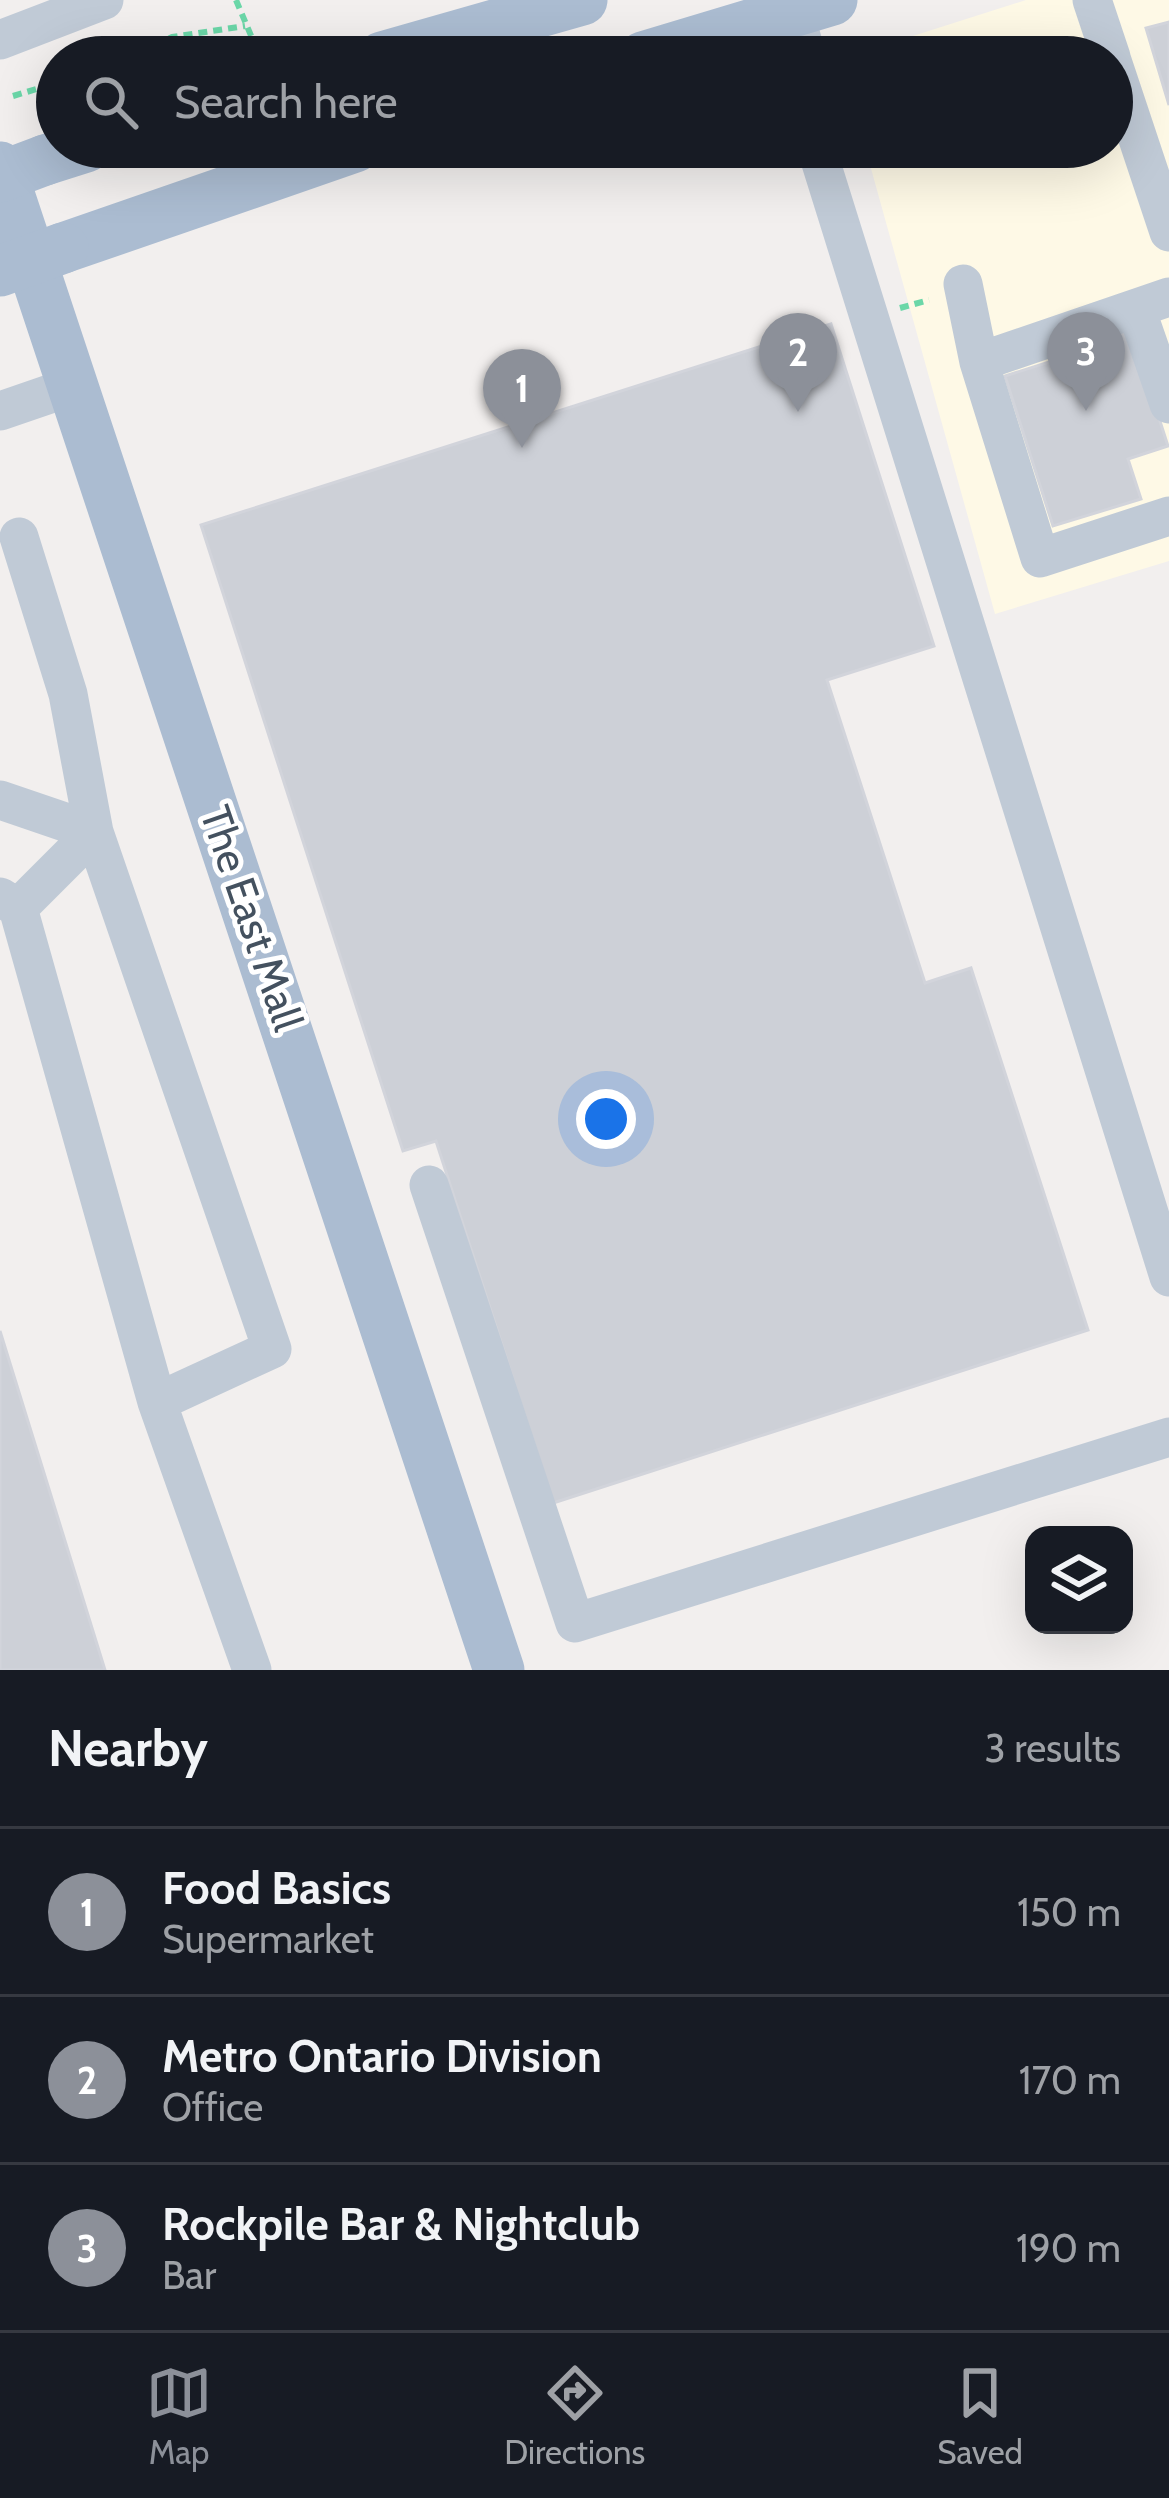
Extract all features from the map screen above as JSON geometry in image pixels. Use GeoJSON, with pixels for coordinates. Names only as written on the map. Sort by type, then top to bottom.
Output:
{"type":"FeatureCollection","features":[{"type":"Feature","properties":{"kind":"main road"},"geometry":{"type":"LineString","coordinates":[[456,36],[582,0]]}},
{"type":"Feature","properties":{"kind":"main road"},"geometry":{"type":"LineString","coordinates":[[727,36],[787,21]]}},
{"type":"Feature","properties":{"kind":"main road","name":"The East Mall"},"geometry":{"type":"LineString","coordinates":[[33,163],[74,386],[499,1670]]}},
{"type":"Feature","properties":{"kind":"main road"},"geometry":{"type":"LineString","coordinates":[[0,271],[294,168]]}},
{"type":"Feature","properties":{"kind":"street"},"geometry":{"type":"LineString","coordinates":[[11,36],[104,0]]}},
{"type":"Feature","properties":{"kind":"street"},"geometry":{"type":"LineString","coordinates":[[1092,0],[1104,36]]}},
{"type":"Feature","properties":{"kind":"street"},"geometry":{"type":"LineString","coordinates":[[1133,125],[1169,232]]}},
{"type":"Feature","properties":{"kind":"street"},"geometry":{"type":"LineString","coordinates":[[823,168],[1169,1277]]}},
{"type":"Feature","properties":{"kind":"street"},"geometry":{"type":"LineString","coordinates":[[963,284],[979,362],[1040,558],[1169,517]]}},
{"type":"Feature","properties":{"kind":"street"},"geometry":{"type":"LineString","coordinates":[[979,362],[1152,303],[1166,385]]}},
{"type":"Feature","properties":{"kind":"street"},"geometry":{"type":"LineString","coordinates":[[0,411],[74,386]]}},
{"type":"Feature","properties":{"kind":"street"},"geometry":{"type":"LineString","coordinates":[[19,537],[68,694],[94,832],[272,1349],[157,1402]]}},
{"type":"Feature","properties":{"kind":"street"},"geometry":{"type":"LineString","coordinates":[[0,800],[94,832]]}},
{"type":"Feature","properties":{"kind":"street"},"geometry":{"type":"LineString","coordinates":[[94,832],[9,903],[157,1402],[252,1670]]}},
{"type":"Feature","properties":{"kind":"street"},"geometry":{"type":"LineString","coordinates":[[429,1185],[575,1623],[1169,1437]]}},
{"type":"Feature","properties":{"kind":"path"},"geometry":{"type":"LineString","coordinates":[[236,0],[250,36]]}},
{"type":"Feature","properties":{"kind":"path"},"geometry":{"type":"LineString","coordinates":[[179,36],[245,26]]}},
{"type":"Feature","properties":{"kind":"path"},"geometry":{"type":"LineString","coordinates":[[13,96],[36,89]]}},
{"type":"Feature","properties":{"kind":"shaded area"},"geometry":{"type":"Polygon","coordinates":[[[1026,0],[1169,0],[1169,561],[995,614],[871,168],[1133,168],[1133,36],[913,36],[1026,0]]]}},
{"type":"Feature","properties":{"kind":"building"},"geometry":{"type":"Polygon","coordinates":[[[1169,22],[1169,105],[1146,28],[1169,22]]]}},
{"type":"Feature","properties":{"kind":"building"},"geometry":{"type":"Polygon","coordinates":[[[831,324],[934,646],[827,680],[925,983],[971,968],[1088,1330],[553,1503],[436,1141],[403,1151],[201,525],[831,324]]]}},
{"type":"Feature","properties":{"kind":"building"},"geometry":{"type":"Polygon","coordinates":[[[1130,328],[1168,446],[1128,459],[1141,499],[1053,526],[1005,376],[1087,350],[1084,342],[1130,328]]]}},
{"type":"Feature","properties":{"kind":"building"},"geometry":{"type":"Polygon","coordinates":[[[0,1331],[105,1670],[0,1670],[0,1331]]]}},
{"type":"Feature","properties":{"kind":"place","name":"Rockpile Bar & Nightclub"},"geometry":{"type":"Point","coordinates":[1086,411]}},
{"type":"Feature","properties":{"kind":"place","name":"Metro Ontario Division"},"geometry":{"type":"Point","coordinates":[798,412]}},
{"type":"Feature","properties":{"kind":"place","name":"Food Basics"},"geometry":{"type":"Point","coordinates":[522,448]}}]}
